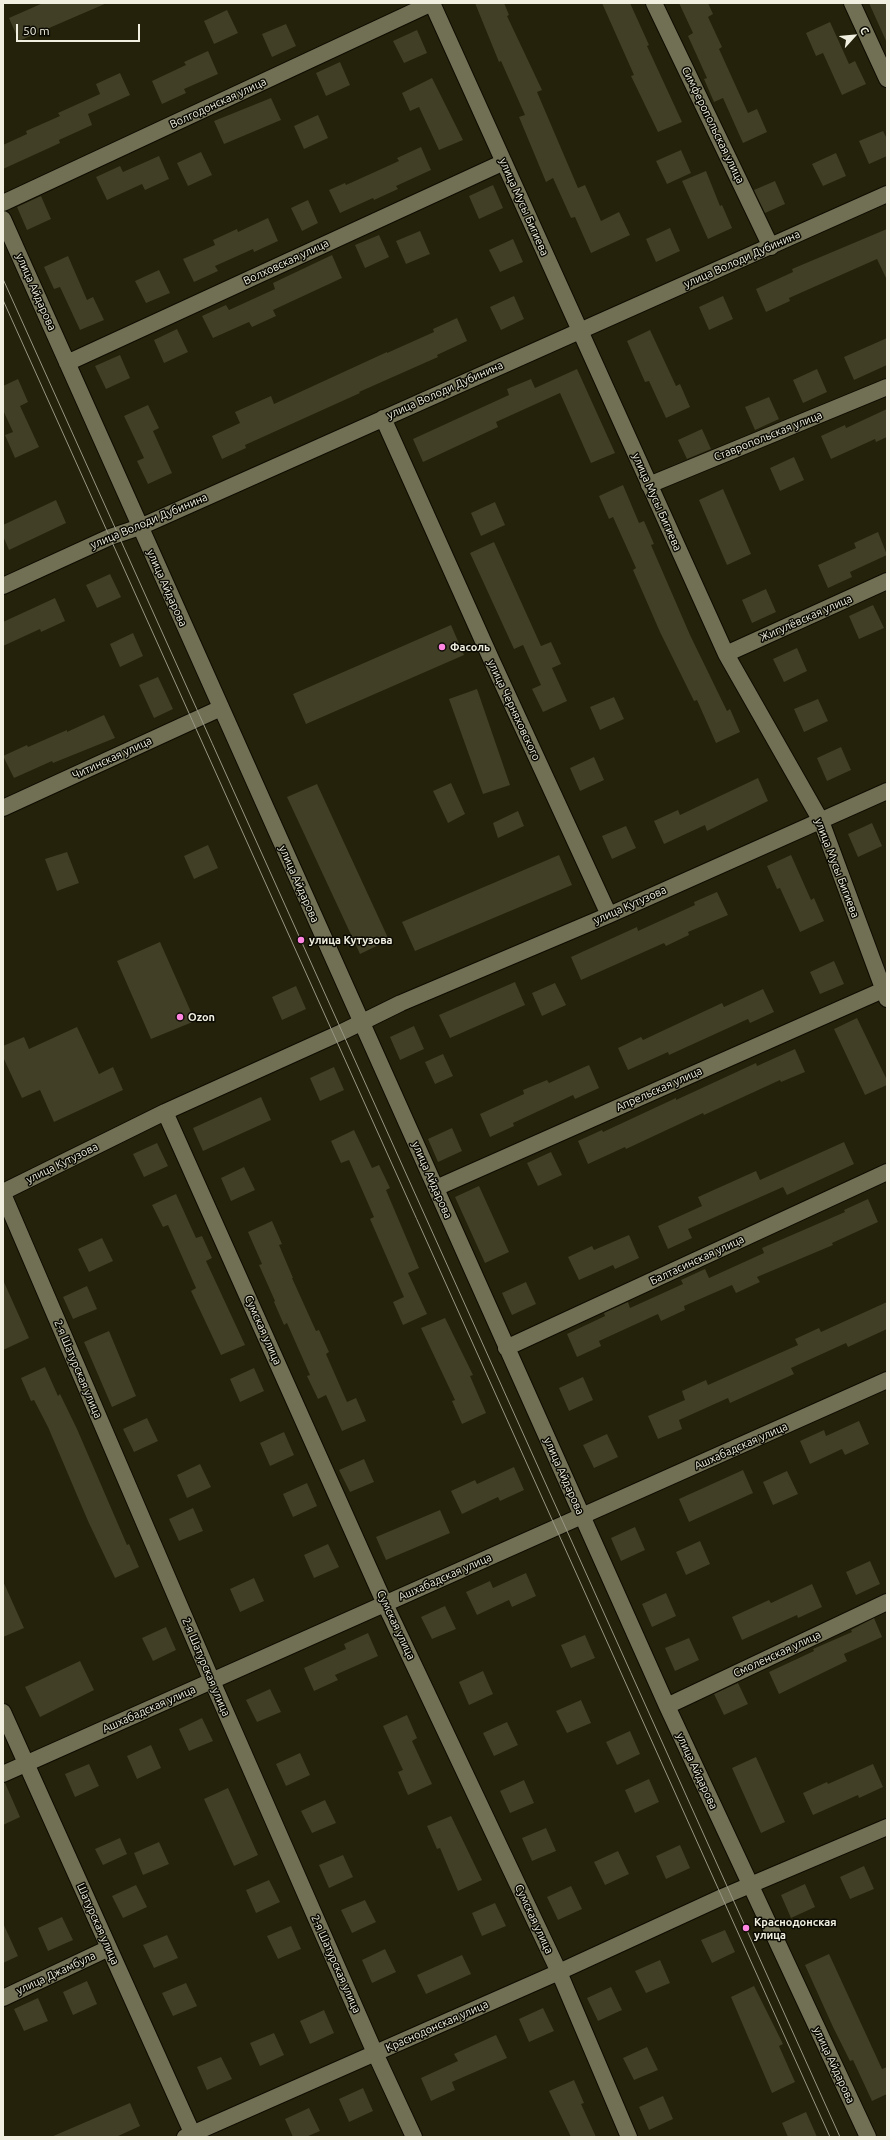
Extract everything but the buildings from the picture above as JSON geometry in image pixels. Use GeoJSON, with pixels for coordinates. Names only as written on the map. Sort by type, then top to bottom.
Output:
{"type":"FeatureCollection","features":[{"type":"Feature","properties":{"kind":"street","name":"улица Мусы Бигиева"},"geometry":{"type":"LineString","coordinates":[[432,3],[726,654],[821,821],[885,994]]}},
{"type":"Feature","properties":{"kind":"street","name":"Волгодонская улица"},"geometry":{"type":"LineString","coordinates":[[3,203],[432,3]]}},
{"type":"Feature","properties":{"kind":"street","name":"Симферопольская улица"},"geometry":{"type":"LineString","coordinates":[[654,3],[771,246]]}},
{"type":"Feature","properties":{"kind":"street"},"geometry":{"type":"LineString","coordinates":[[852,3],[887,79]]}},
{"type":"Feature","properties":{"kind":"street","name":"Волховская улица"},"geometry":{"type":"LineString","coordinates":[[67,363],[504,162]]}},
{"type":"Feature","properties":{"kind":"street","name":"улица Володи Дубинина"},"geometry":{"type":"LineString","coordinates":[[3,586],[110,537],[140,527],[887,194]]}},
{"type":"Feature","properties":{"kind":"street","name":"улица Айдарова"},"geometry":{"type":"LineString","coordinates":[[3,219],[667,1706],[868,2137]]}},
{"type":"Feature","properties":{"kind":"street","name":"Ставропольская улица"},"geometry":{"type":"LineString","coordinates":[[649,485],[887,387]]}},
{"type":"Feature","properties":{"kind":"street","name":"улица Черняховского"},"geometry":{"type":"LineString","coordinates":[[383,418],[492,661],[609,914]]}},
{"type":"Feature","properties":{"kind":"street","name":"Жигулёвская улица"},"geometry":{"type":"LineString","coordinates":[[726,654],[887,581]]}},
{"type":"Feature","properties":{"kind":"street","name":"Читинская улица"},"geometry":{"type":"LineString","coordinates":[[3,808],[222,708]]}},
{"type":"Feature","properties":{"kind":"street","name":"улица Кутузова"},"geometry":{"type":"LineString","coordinates":[[3,1193],[165,1112],[361,1023],[401,1003],[609,914],[887,791]]}},
{"type":"Feature","properties":{"kind":"street","name":"Апрельская улица"},"geometry":{"type":"LineString","coordinates":[[436,1188],[885,994]]}},
{"type":"Feature","properties":{"kind":"street","name":"Сумская улица"},"geometry":{"type":"LineString","coordinates":[[165,1112],[385,1604],[559,1972],[629,2137]]}},
{"type":"Feature","properties":{"kind":"street","name":"Балтасинская улица"},"geometry":{"type":"LineString","coordinates":[[506,1348],[887,1172]]}},
{"type":"Feature","properties":{"kind":"street","name":"2-я Шатурская улица"},"geometry":{"type":"LineString","coordinates":[[3,1193],[212,1681],[375,2053],[414,2137]]}},
{"type":"Feature","properties":{"kind":"street","name":"Ашхабадская улица"},"geometry":{"type":"LineString","coordinates":[[3,1774],[887,1380]]}},
{"type":"Feature","properties":{"kind":"street","name":"Смоленская улица"},"geometry":{"type":"LineString","coordinates":[[667,1706],[887,1602]]}},
{"type":"Feature","properties":{"kind":"street","name":"Шатурская улица"},"geometry":{"type":"LineString","coordinates":[[3,1712],[109,1948],[190,2136]]}},
{"type":"Feature","properties":{"kind":"street","name":"Краснодонская улица"},"geometry":{"type":"LineString","coordinates":[[190,2136],[750,1886],[887,1827]]}},
{"type":"Feature","properties":{"kind":"street","name":"улица Джамбула"},"geometry":{"type":"LineString","coordinates":[[3,1998],[109,1948]]}},
{"type":"Feature","properties":{"kind":"tram line"},"geometry":{"type":"LineString","coordinates":[[3,279],[840,2137]]}},
{"type":"Feature","properties":{"kind":"tram line"},"geometry":{"type":"LineString","coordinates":[[3,300],[830,2137]]}},
{"type":"Feature","properties":{"kind":"place","name":"Фасоль"},"geometry":{"type":"Point","coordinates":[442,647]}},
{"type":"Feature","properties":{"kind":"place","name":"улица Кутузова"},"geometry":{"type":"Point","coordinates":[301,940]}},
{"type":"Feature","properties":{"kind":"place","name":"Ozon"},"geometry":{"type":"Point","coordinates":[180,1017]}},
{"type":"Feature","properties":{"kind":"place","name":"Краснодонская улица"},"geometry":{"type":"Point","coordinates":[746,1928]}}]}
